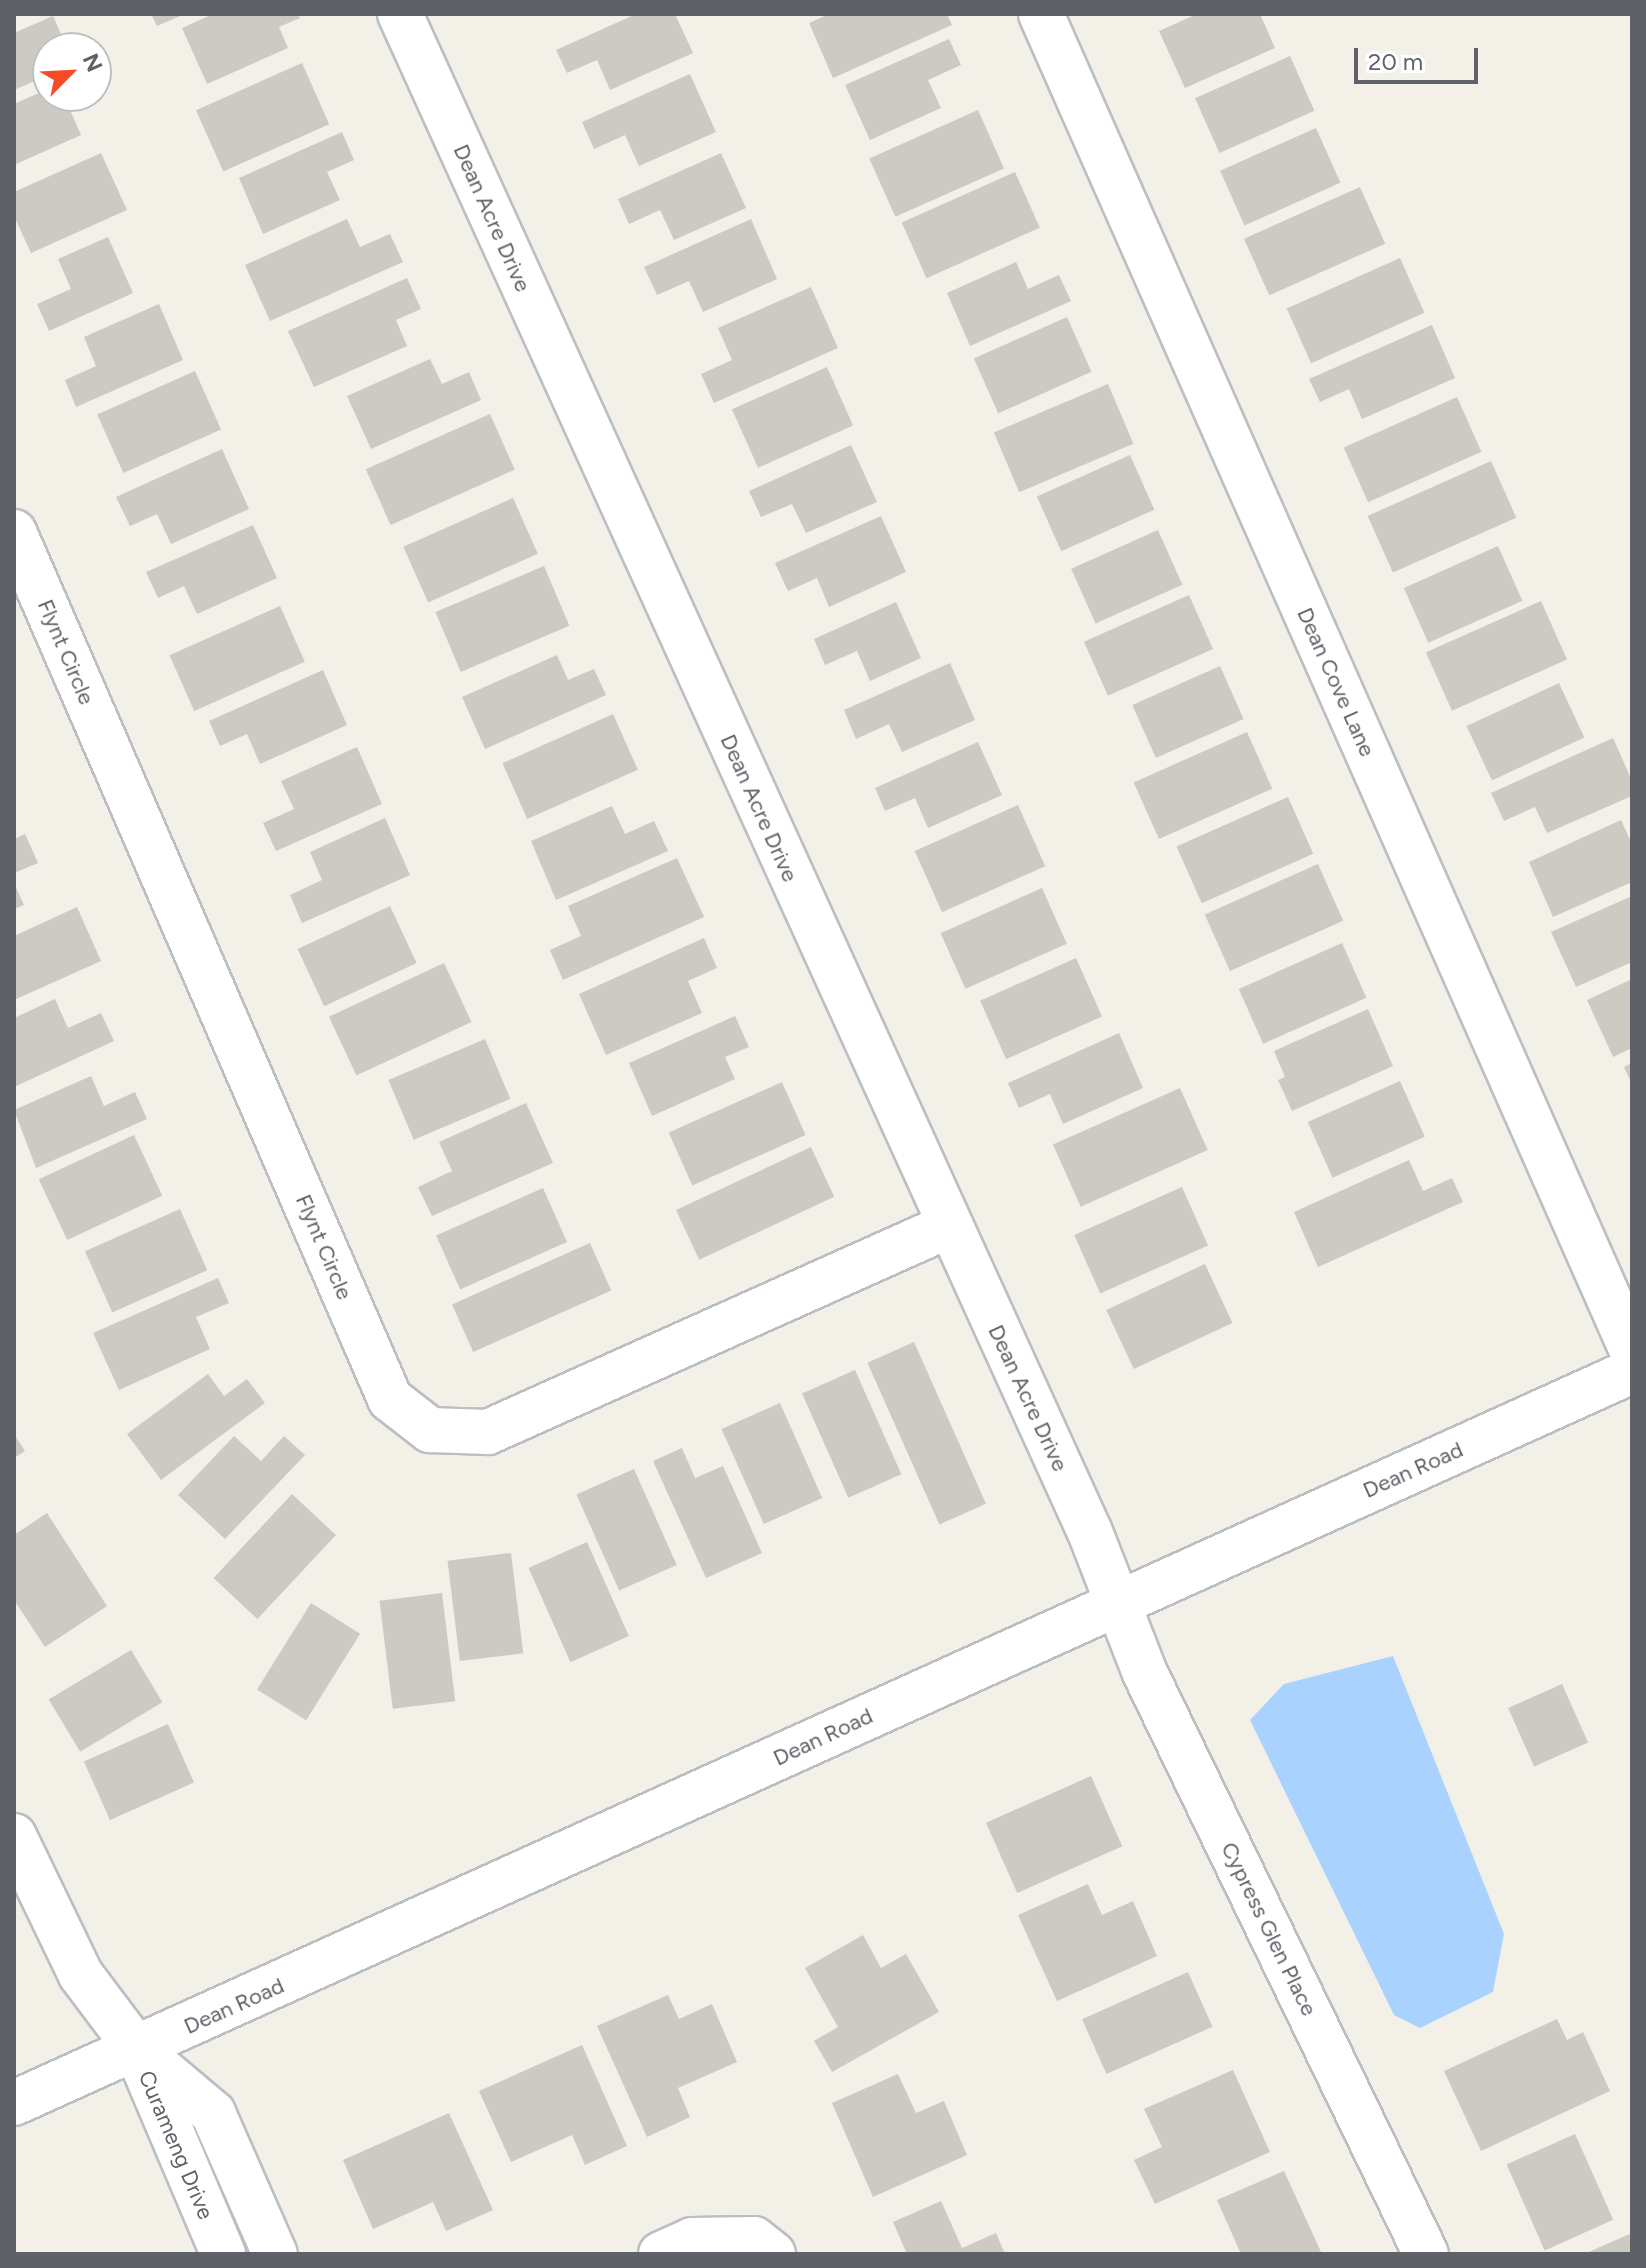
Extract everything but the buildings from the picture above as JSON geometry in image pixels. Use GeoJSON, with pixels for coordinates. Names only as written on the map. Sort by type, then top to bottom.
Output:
{"type":"FeatureCollection","features":[{"type":"Feature","properties":{"kind":"street","name":"Dean Acre Drive"},"geometry":{"type":"LineString","coordinates":[[400,14],[948,1226],[1090,1532],[1117,1602]]}},
{"type":"Feature","properties":{"kind":"street","name":"Dean Cove Lane"},"geometry":{"type":"LineString","coordinates":[[1041,14],[1632,1351]]}},
{"type":"Feature","properties":{"kind":"street","name":"Flynt Circle"},"geometry":{"type":"LineString","coordinates":[[14,532],[390,1399],[430,1430],[488,1432],[948,1226]]}},
{"type":"Feature","properties":{"kind":"street","name":"Dean Road"},"geometry":{"type":"LineString","coordinates":[[14,2103],[1632,1371]]}},
{"type":"Feature","properties":{"kind":"street","name":"Cypress Glen Place"},"geometry":{"type":"LineString","coordinates":[[1117,1602],[1145,1673],[1426,2254]]}},
{"type":"Feature","properties":{"kind":"street"},"geometry":{"type":"LineString","coordinates":[[14,1836],[81,1975],[136,2048]]}},
{"type":"Feature","properties":{"kind":"street","name":"Curameng Drive"},"geometry":{"type":"LineString","coordinates":[[136,2048],[223,2254]]}},
{"type":"Feature","properties":{"kind":"street","name":"Curameng Drive"},"geometry":{"type":"LineString","coordinates":[[136,2048],[213,2113],[275,2254]]}},
{"type":"Feature","properties":{"kind":"street"},"geometry":{"type":"LineString","coordinates":[[661,2254],[692,2240],[754,2239],[773,2254]]}},
{"type":"Feature","properties":{"kind":"water"},"geometry":{"type":"Polygon","coordinates":[[[1393,1656],[1504,1934],[1493,1992],[1420,2028],[1394,2015],[1250,1720],[1284,1684],[1393,1656]]]}}]}
